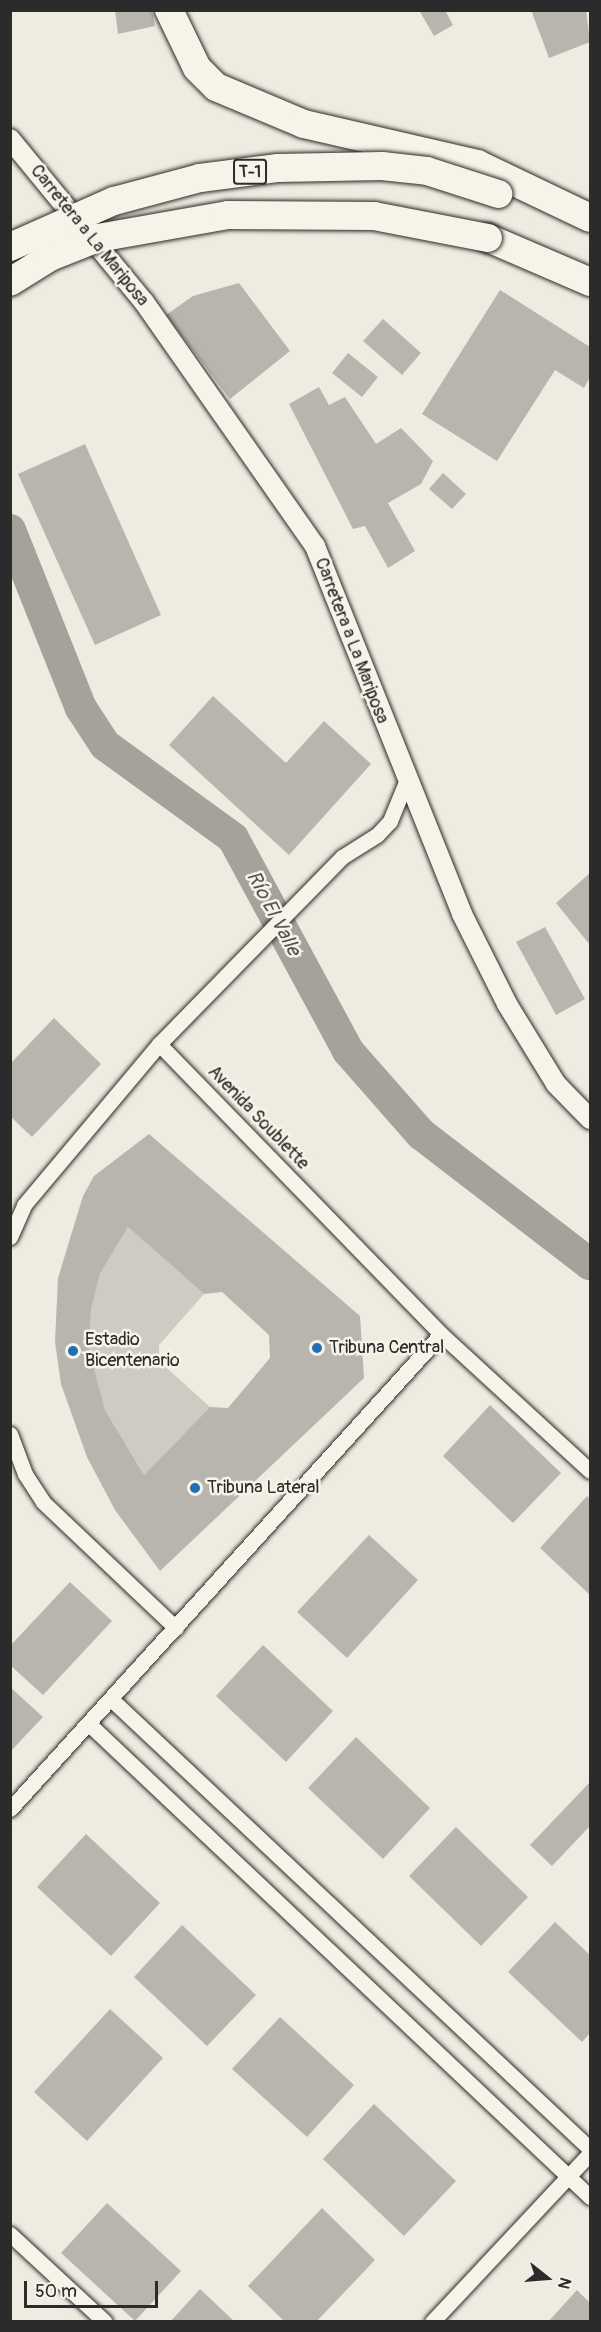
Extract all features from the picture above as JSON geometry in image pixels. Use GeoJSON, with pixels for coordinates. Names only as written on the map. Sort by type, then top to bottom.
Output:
{"type":"FeatureCollection","features":[{"type":"Feature","properties":{"kind":"highway"},"geometry":{"type":"LineString","coordinates":[[169,10],[197,68],[216,87],[304,124],[477,164],[591,218]]}},
{"type":"Feature","properties":{"kind":"highway","name":"T-1"},"geometry":{"type":"LineString","coordinates":[[10,247],[114,201],[200,178],[278,168],[382,166],[449,177],[498,194],[591,235]]}},
{"type":"Feature","properties":{"kind":"highway"},"geometry":{"type":"LineString","coordinates":[[10,282],[50,257],[98,237],[228,215],[374,216],[488,238],[591,282]]}},
{"type":"Feature","properties":{"kind":"street","name":"Carretera a La Mariposa"},"geometry":{"type":"LineString","coordinates":[[10,139],[144,302],[315,546],[333,581],[406,782],[507,1004],[556,1084],[591,1119]]}},
{"type":"Feature","properties":{"kind":"street"},"geometry":{"type":"LineString","coordinates":[[10,1237],[24,1205],[159,1044],[342,857],[383,828],[406,782]]}},
{"type":"Feature","properties":{"kind":"street","name":"Avenida Soublette"},"geometry":{"type":"LineString","coordinates":[[159,1044],[441,1334],[591,1471]]}},
{"type":"Feature","properties":{"kind":"street"},"geometry":{"type":"LineString","coordinates":[[10,1809],[441,1334]]}},
{"type":"Feature","properties":{"kind":"street"},"geometry":{"type":"LineString","coordinates":[[10,1434],[25,1474],[43,1502],[176,1628]]}},
{"type":"Feature","properties":{"kind":"street"},"geometry":{"type":"LineString","coordinates":[[111,1699],[591,2151],[432,2322]]}},
{"type":"Feature","properties":{"kind":"street"},"geometry":{"type":"LineString","coordinates":[[89,1724],[591,2197]]}},
{"type":"Feature","properties":{"kind":"street"},"geometry":{"type":"LineString","coordinates":[[10,2234],[105,2322]]}},
{"type":"Feature","properties":{"kind":"shaded area"},"geometry":{"type":"Polygon","coordinates":[[[128,1227],[204,1294],[159,1345],[159,1361],[210,1407],[144,1475],[105,1410],[89,1349],[91,1310],[100,1274],[128,1227]]]}},
{"type":"Feature","properties":{"kind":"building"},"geometry":{"type":"Polygon","coordinates":[[[115,10],[152,10],[155,26],[118,34],[115,10]]]}},
{"type":"Feature","properties":{"kind":"building"},"geometry":{"type":"Polygon","coordinates":[[[419,10],[445,10],[453,25],[434,36],[419,10]]]}},
{"type":"Feature","properties":{"kind":"building"},"geometry":{"type":"Polygon","coordinates":[[[531,10],[586,10],[590,42],[549,58],[531,10]]]}},
{"type":"Feature","properties":{"kind":"building"},"geometry":{"type":"Polygon","coordinates":[[[239,283],[290,351],[230,399],[166,315],[193,296],[239,283]]]}},
{"type":"Feature","properties":{"kind":"building"},"geometry":{"type":"Polygon","coordinates":[[[500,290],[590,347],[590,377],[584,388],[555,370],[497,461],[422,414],[500,290]]]}},
{"type":"Feature","properties":{"kind":"building"},"geometry":{"type":"Polygon","coordinates":[[[383,319],[421,353],[402,375],[363,341],[383,319]]]}},
{"type":"Feature","properties":{"kind":"building"},"geometry":{"type":"Polygon","coordinates":[[[348,353],[378,377],[362,397],[332,373],[348,353]]]}},
{"type":"Feature","properties":{"kind":"building"},"geometry":{"type":"Polygon","coordinates":[[[319,387],[329,405],[345,397],[376,444],[401,428],[433,461],[421,484],[388,503],[415,551],[388,568],[365,526],[353,529],[289,404],[319,387]]]}},
{"type":"Feature","properties":{"kind":"building"},"geometry":{"type":"Polygon","coordinates":[[[85,444],[161,615],[95,645],[18,474],[85,444]]]}},
{"type":"Feature","properties":{"kind":"building"},"geometry":{"type":"Polygon","coordinates":[[[443,473],[466,494],[452,509],[429,489],[443,473]]]}},
{"type":"Feature","properties":{"kind":"building"},"geometry":{"type":"Polygon","coordinates":[[[213,696],[286,763],[324,721],[371,764],[289,855],[169,745],[213,696]]]}},
{"type":"Feature","properties":{"kind":"building"},"geometry":{"type":"Polygon","coordinates":[[[590,873],[590,945],[556,903],[590,873]]]}},
{"type":"Feature","properties":{"kind":"building"},"geometry":{"type":"Polygon","coordinates":[[[545,927],[585,999],[556,1015],[516,942],[545,927]]]}},
{"type":"Feature","properties":{"kind":"building"},"geometry":{"type":"Polygon","coordinates":[[[54,1018],[101,1064],[32,1137],[10,1116],[10,1064],[54,1018]]]}},
{"type":"Feature","properties":{"kind":"building"},"geometry":{"type":"Polygon","coordinates":[[[149,1134],[360,1316],[364,1378],[160,1571],[115,1510],[87,1457],[61,1384],[55,1342],[58,1278],[83,1196],[94,1176],[149,1134]],[[128,1227],[100,1274],[91,1310],[89,1349],[105,1410],[144,1475],[210,1407],[228,1408],[270,1358],[269,1335],[222,1292],[204,1294],[128,1227]]]}},
{"type":"Feature","properties":{"kind":"building"},"geometry":{"type":"Polygon","coordinates":[[[490,1405],[561,1473],[513,1523],[443,1456],[490,1405]]]}},
{"type":"Feature","properties":{"kind":"building"},"geometry":{"type":"Polygon","coordinates":[[[587,1496],[590,1499],[590,1595],[540,1548],[587,1496]]]}},
{"type":"Feature","properties":{"kind":"building"},"geometry":{"type":"Polygon","coordinates":[[[369,1535],[418,1580],[347,1658],[297,1612],[369,1535]]]}},
{"type":"Feature","properties":{"kind":"building"},"geometry":{"type":"Polygon","coordinates":[[[70,1582],[112,1621],[43,1695],[10,1665],[10,1646],[70,1582]]]}},
{"type":"Feature","properties":{"kind":"building"},"geometry":{"type":"Polygon","coordinates":[[[263,1645],[333,1711],[286,1762],[216,1696],[263,1645]]]}},
{"type":"Feature","properties":{"kind":"building"},"geometry":{"type":"Polygon","coordinates":[[[10,1687],[43,1717],[10,1752],[10,1687]]]}},
{"type":"Feature","properties":{"kind":"building"},"geometry":{"type":"Polygon","coordinates":[[[356,1737],[430,1808],[383,1859],[308,1788],[356,1737]]]}},
{"type":"Feature","properties":{"kind":"building"},"geometry":{"type":"Polygon","coordinates":[[[590,1782],[590,1826],[552,1866],[530,1845],[590,1782]]]}},
{"type":"Feature","properties":{"kind":"building"},"geometry":{"type":"Polygon","coordinates":[[[456,1827],[528,1897],[481,1946],[409,1876],[456,1827]]]}},
{"type":"Feature","properties":{"kind":"building"},"geometry":{"type":"Polygon","coordinates":[[[86,1834],[160,1903],[111,1956],[37,1887],[86,1834]]]}},
{"type":"Feature","properties":{"kind":"building"},"geometry":{"type":"Polygon","coordinates":[[[555,1922],[590,1955],[590,2033],[582,2042],[508,1972],[555,1922]]]}},
{"type":"Feature","properties":{"kind":"building"},"geometry":{"type":"Polygon","coordinates":[[[182,1925],[256,1995],[207,2046],[134,1977],[182,1925]]]}},
{"type":"Feature","properties":{"kind":"building"},"geometry":{"type":"Polygon","coordinates":[[[110,2009],[163,2058],[87,2141],[34,2092],[110,2009]]]}},
{"type":"Feature","properties":{"kind":"building"},"geometry":{"type":"Polygon","coordinates":[[[280,2017],[354,2085],[307,2137],[232,2069],[280,2017]]]}},
{"type":"Feature","properties":{"kind":"building"},"geometry":{"type":"Polygon","coordinates":[[[374,2104],[456,2181],[404,2236],[323,2159],[374,2104]]]}},
{"type":"Feature","properties":{"kind":"building"},"geometry":{"type":"Polygon","coordinates":[[[107,2203],[181,2271],[135,2321],[61,2253],[107,2203]]]}},
{"type":"Feature","properties":{"kind":"building"},"geometry":{"type":"Polygon","coordinates":[[[322,2208],[375,2260],[316,2322],[285,2322],[248,2286],[322,2208]]]}},
{"type":"Feature","properties":{"kind":"building"},"geometry":{"type":"Polygon","coordinates":[[[200,2289],[235,2322],[170,2322],[200,2289]]]}},
{"type":"Feature","properties":{"kind":"building"},"geometry":{"type":"Polygon","coordinates":[[[577,2290],[590,2303],[590,2322],[548,2322],[577,2290]]]}},
{"type":"Feature","properties":{"kind":"waterway","name":"Río El Valle"},"geometry":{"type":"LineString","coordinates":[[10,530],[81,708],[105,745],[233,838],[348,1051],[421,1134],[590,1264]]}},
{"type":"Feature","properties":{"kind":"place","name":"Tribuna Central"},"geometry":{"type":"Point","coordinates":[317,1348]}},
{"type":"Feature","properties":{"kind":"place","name":"Estadio Bicentenario"},"geometry":{"type":"Point","coordinates":[73,1351]}},
{"type":"Feature","properties":{"kind":"place","name":"Tribuna Lateral"},"geometry":{"type":"Point","coordinates":[195,1488]}}]}
